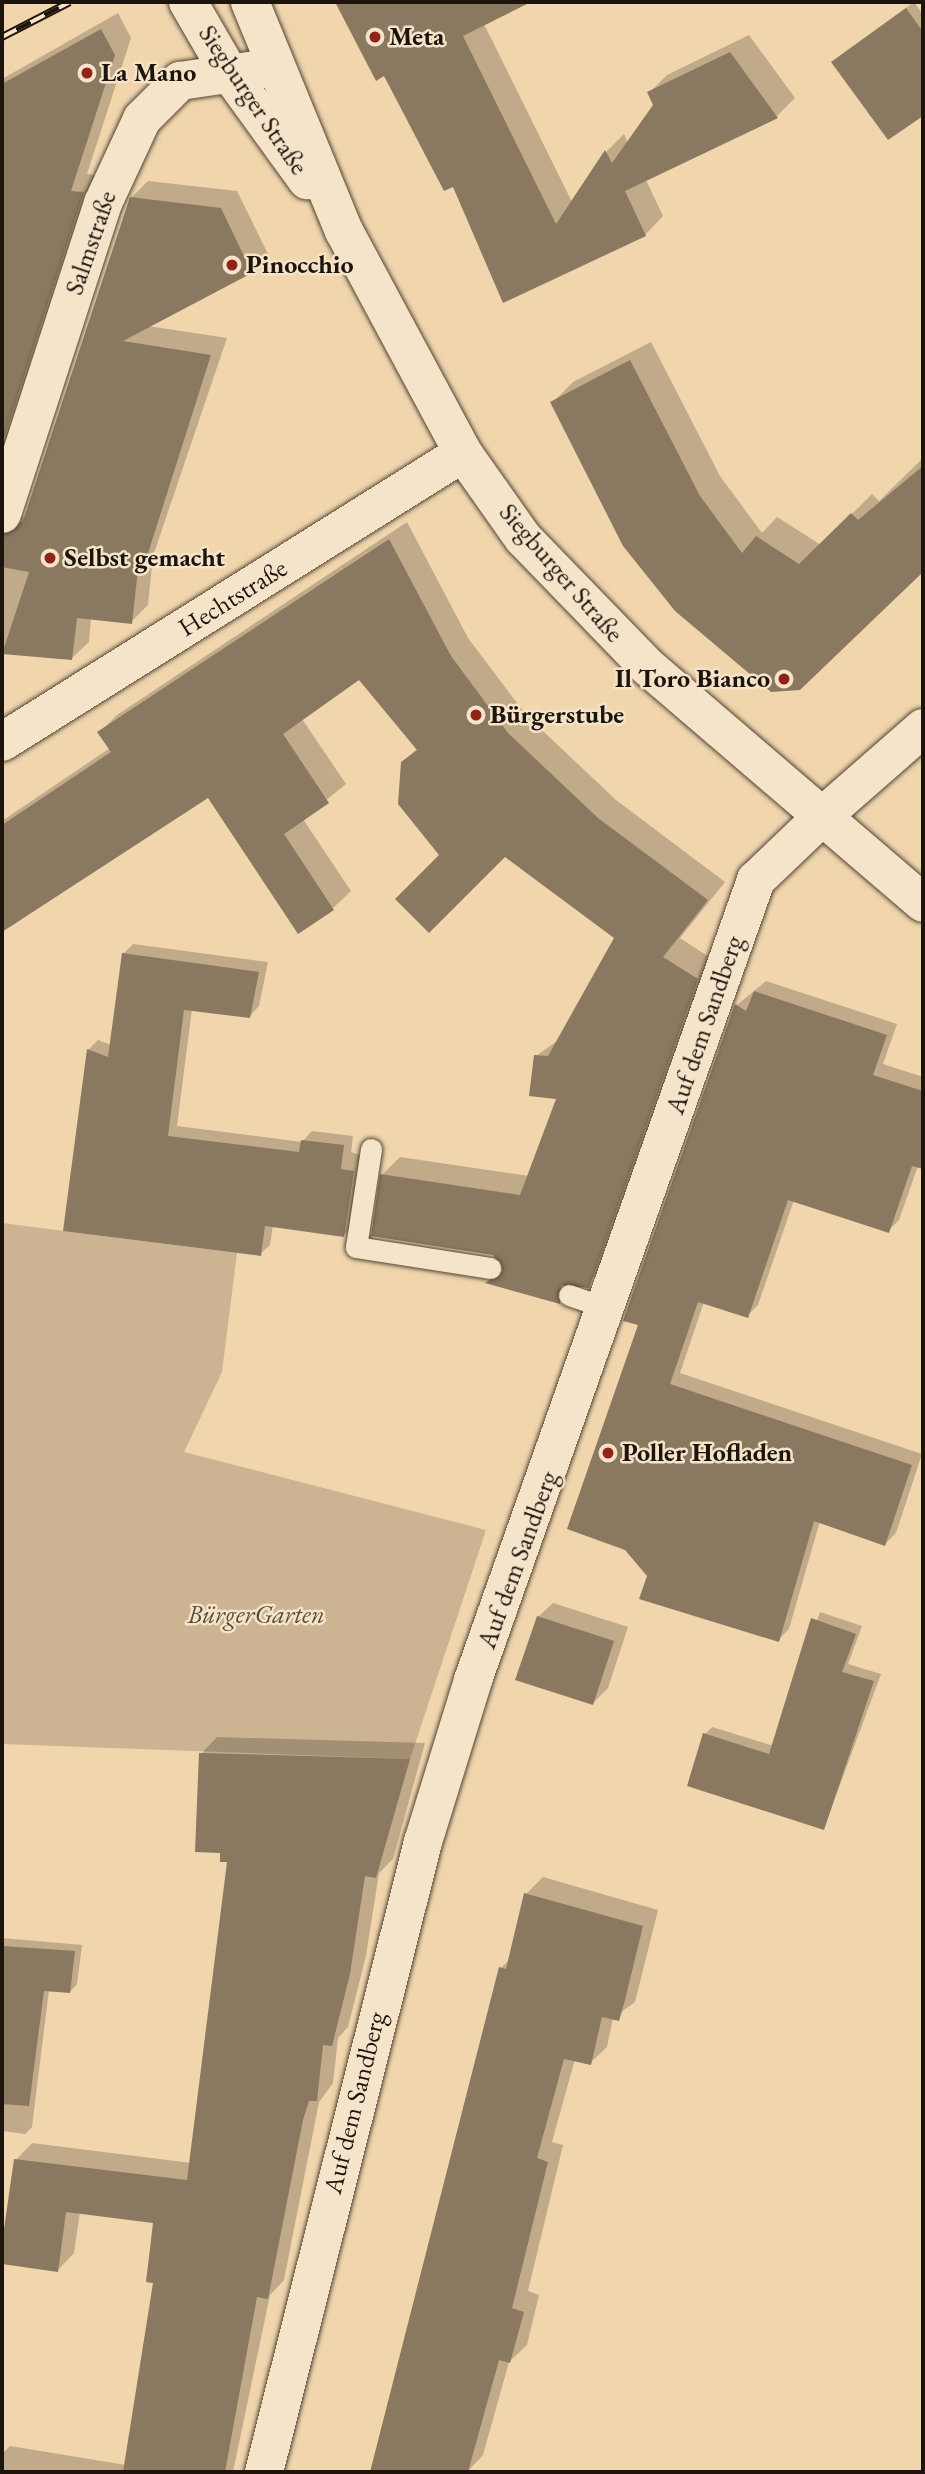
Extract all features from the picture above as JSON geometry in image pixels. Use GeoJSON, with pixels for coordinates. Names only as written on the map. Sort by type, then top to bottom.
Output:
{"type":"FeatureCollection","features":[{"type":"Feature","properties":{"kind":"street","name":"Siegburger Straße"},"geometry":{"type":"LineString","coordinates":[[188,2],[228,71],[344,231]]}},
{"type":"Feature","properties":{"kind":"street","name":"Siegburger Straße"},"geometry":{"type":"LineString","coordinates":[[250,2],[344,231],[463,453],[582,605],[826,813],[923,903]]}},
{"type":"Feature","properties":{"kind":"street","name":"Salmstraße"},"geometry":{"type":"LineString","coordinates":[[2,514],[120,158],[164,91],[228,71],[276,67]]}},
{"type":"Feature","properties":{"kind":"street","name":"Hechtstraße"},"geometry":{"type":"LineString","coordinates":[[2,742],[463,453]]}},
{"type":"Feature","properties":{"kind":"street","name":"Auf dem Sandberg"},"geometry":{"type":"LineString","coordinates":[[264,2472],[423,1842],[473,1679],[607,1308],[756,880],[826,813],[923,727]]}},
{"type":"Feature","properties":{"kind":"lane"},"geometry":{"type":"LineString","coordinates":[[370,1149],[356,1247],[490,1268]]}},
{"type":"Feature","properties":{"kind":"lane"},"geometry":{"type":"LineString","coordinates":[[569,1294],[607,1308]]}},
{"type":"Feature","properties":{"kind":"green space","name":"BürgerGarten"},"geometry":{"type":"Polygon","coordinates":[[[2,1223],[237,1253],[222,1372],[184,1452],[486,1530],[410,1759],[2,1744],[2,1223]]]}},
{"type":"Feature","properties":{"kind":"building"},"geometry":{"type":"Polygon","coordinates":[[[335,2],[531,2],[463,36],[556,224],[605,150],[612,163],[653,105],[647,92],[730,52],[778,118],[625,191],[646,236],[503,303],[453,187],[444,191],[384,76],[376,81],[335,2]]]}},
{"type":"Feature","properties":{"kind":"building"},"geometry":{"type":"Polygon","coordinates":[[[906,8],[923,32],[923,116],[888,140],[831,62],[906,8]]]}},
{"type":"Feature","properties":{"kind":"building"},"geometry":{"type":"Polygon","coordinates":[[[101,29],[115,55],[71,191],[84,192],[2,444],[2,84],[101,29]]]}},
{"type":"Feature","properties":{"kind":"building"},"geometry":{"type":"Polygon","coordinates":[[[130,197],[221,208],[252,273],[123,341],[211,355],[143,569],[138,569],[132,624],[77,618],[72,660],[2,654],[29,572],[2,567],[2,535],[23,521],[130,197]]]}},
{"type":"Feature","properties":{"kind":"building"},"geometry":{"type":"Polygon","coordinates":[[[630,360],[700,496],[742,553],[756,536],[799,564],[851,513],[858,520],[923,466],[923,572],[800,690],[771,692],[675,611],[623,546],[550,402],[630,360]]]}},
{"type":"Feature","properties":{"kind":"building"},"geometry":{"type":"Polygon","coordinates":[[[389,539],[451,656],[508,733],[598,818],[708,900],[663,957],[698,979],[589,1288],[561,1285],[560,1304],[485,1283],[503,1271],[493,1255],[371,1236],[380,1174],[520,1195],[556,1099],[529,1096],[534,1055],[548,1056],[614,938],[505,857],[429,933],[395,899],[439,855],[398,804],[401,762],[417,750],[359,680],[283,734],[329,803],[284,834],[334,910],[298,934],[208,798],[2,932],[2,825],[111,752],[97,732],[389,539]]]}},
{"type":"Feature","properties":{"kind":"building"},"geometry":{"type":"Polygon","coordinates":[[[122,953],[259,972],[250,1018],[184,1010],[168,1136],[299,1152],[301,1140],[344,1145],[341,1169],[354,1171],[344,1237],[265,1226],[261,1256],[63,1231],[87,1049],[108,1057],[122,953]]]}},
{"type":"Feature","properties":{"kind":"building"},"geometry":{"type":"Polygon","coordinates":[[[754,991],[887,1035],[873,1075],[923,1091],[923,1169],[912,1166],[889,1233],[788,1200],[748,1318],[698,1302],[670,1384],[912,1465],[885,1546],[814,1521],[779,1642],[639,1599],[647,1576],[625,1550],[567,1529],[638,1325],[623,1321],[735,1004],[746,1011],[754,991]]]}},
{"type":"Feature","properties":{"kind":"building"},"geometry":{"type":"Polygon","coordinates":[[[537,1616],[614,1641],[593,1705],[515,1680],[537,1616]]]}},
{"type":"Feature","properties":{"kind":"building"},"geometry":{"type":"Polygon","coordinates":[[[811,1618],[856,1634],[842,1672],[874,1681],[824,1830],[687,1786],[703,1733],[769,1754],[811,1618]]]}},
{"type":"Feature","properties":{"kind":"building"},"geometry":{"type":"Polygon","coordinates":[[[199,1753],[410,1759],[376,1878],[365,1876],[350,1974],[332,2046],[323,2045],[317,2101],[309,2101],[303,2120],[268,2299],[257,2297],[225,2472],[123,2472],[153,2283],[146,2282],[153,2223],[66,2212],[58,2272],[2,2264],[2,2243],[14,2159],[187,2180],[227,1862],[220,1862],[220,1853],[195,1852],[199,1753]]]}},
{"type":"Feature","properties":{"kind":"building"},"geometry":{"type":"Polygon","coordinates":[[[524,1893],[643,1926],[625,2000],[619,2021],[602,2017],[591,2065],[564,2059],[537,2158],[548,2162],[512,2308],[524,2312],[510,2363],[499,2360],[468,2472],[370,2472],[499,1967],[506,1969],[524,1893]]]}},
{"type":"Feature","properties":{"kind":"building"},"geometry":{"type":"Polygon","coordinates":[[[2,1946],[75,1951],[70,1993],[44,1991],[29,2106],[2,2104],[2,1946]]]}},
{"type":"Feature","properties":{"kind":"railway"},"geometry":{"type":"LineString","coordinates":[[2,37],[70,2]]}},
{"type":"Feature","properties":{"kind":"place","name":"Meta"},"geometry":{"type":"Point","coordinates":[375,37]}},
{"type":"Feature","properties":{"kind":"place","name":"La Mano"},"geometry":{"type":"Point","coordinates":[87,73]}},
{"type":"Feature","properties":{"kind":"place","name":"Pinocchio"},"geometry":{"type":"Point","coordinates":[232,265]}},
{"type":"Feature","properties":{"kind":"place","name":"Selbst gemacht"},"geometry":{"type":"Point","coordinates":[50,558]}},
{"type":"Feature","properties":{"kind":"place","name":"Il Toro Bianco"},"geometry":{"type":"Point","coordinates":[784,679]}},
{"type":"Feature","properties":{"kind":"place","name":"Bürgerstube"},"geometry":{"type":"Point","coordinates":[476,715]}},
{"type":"Feature","properties":{"kind":"place","name":"Poller Hofladen"},"geometry":{"type":"Point","coordinates":[608,1453]}}]}
